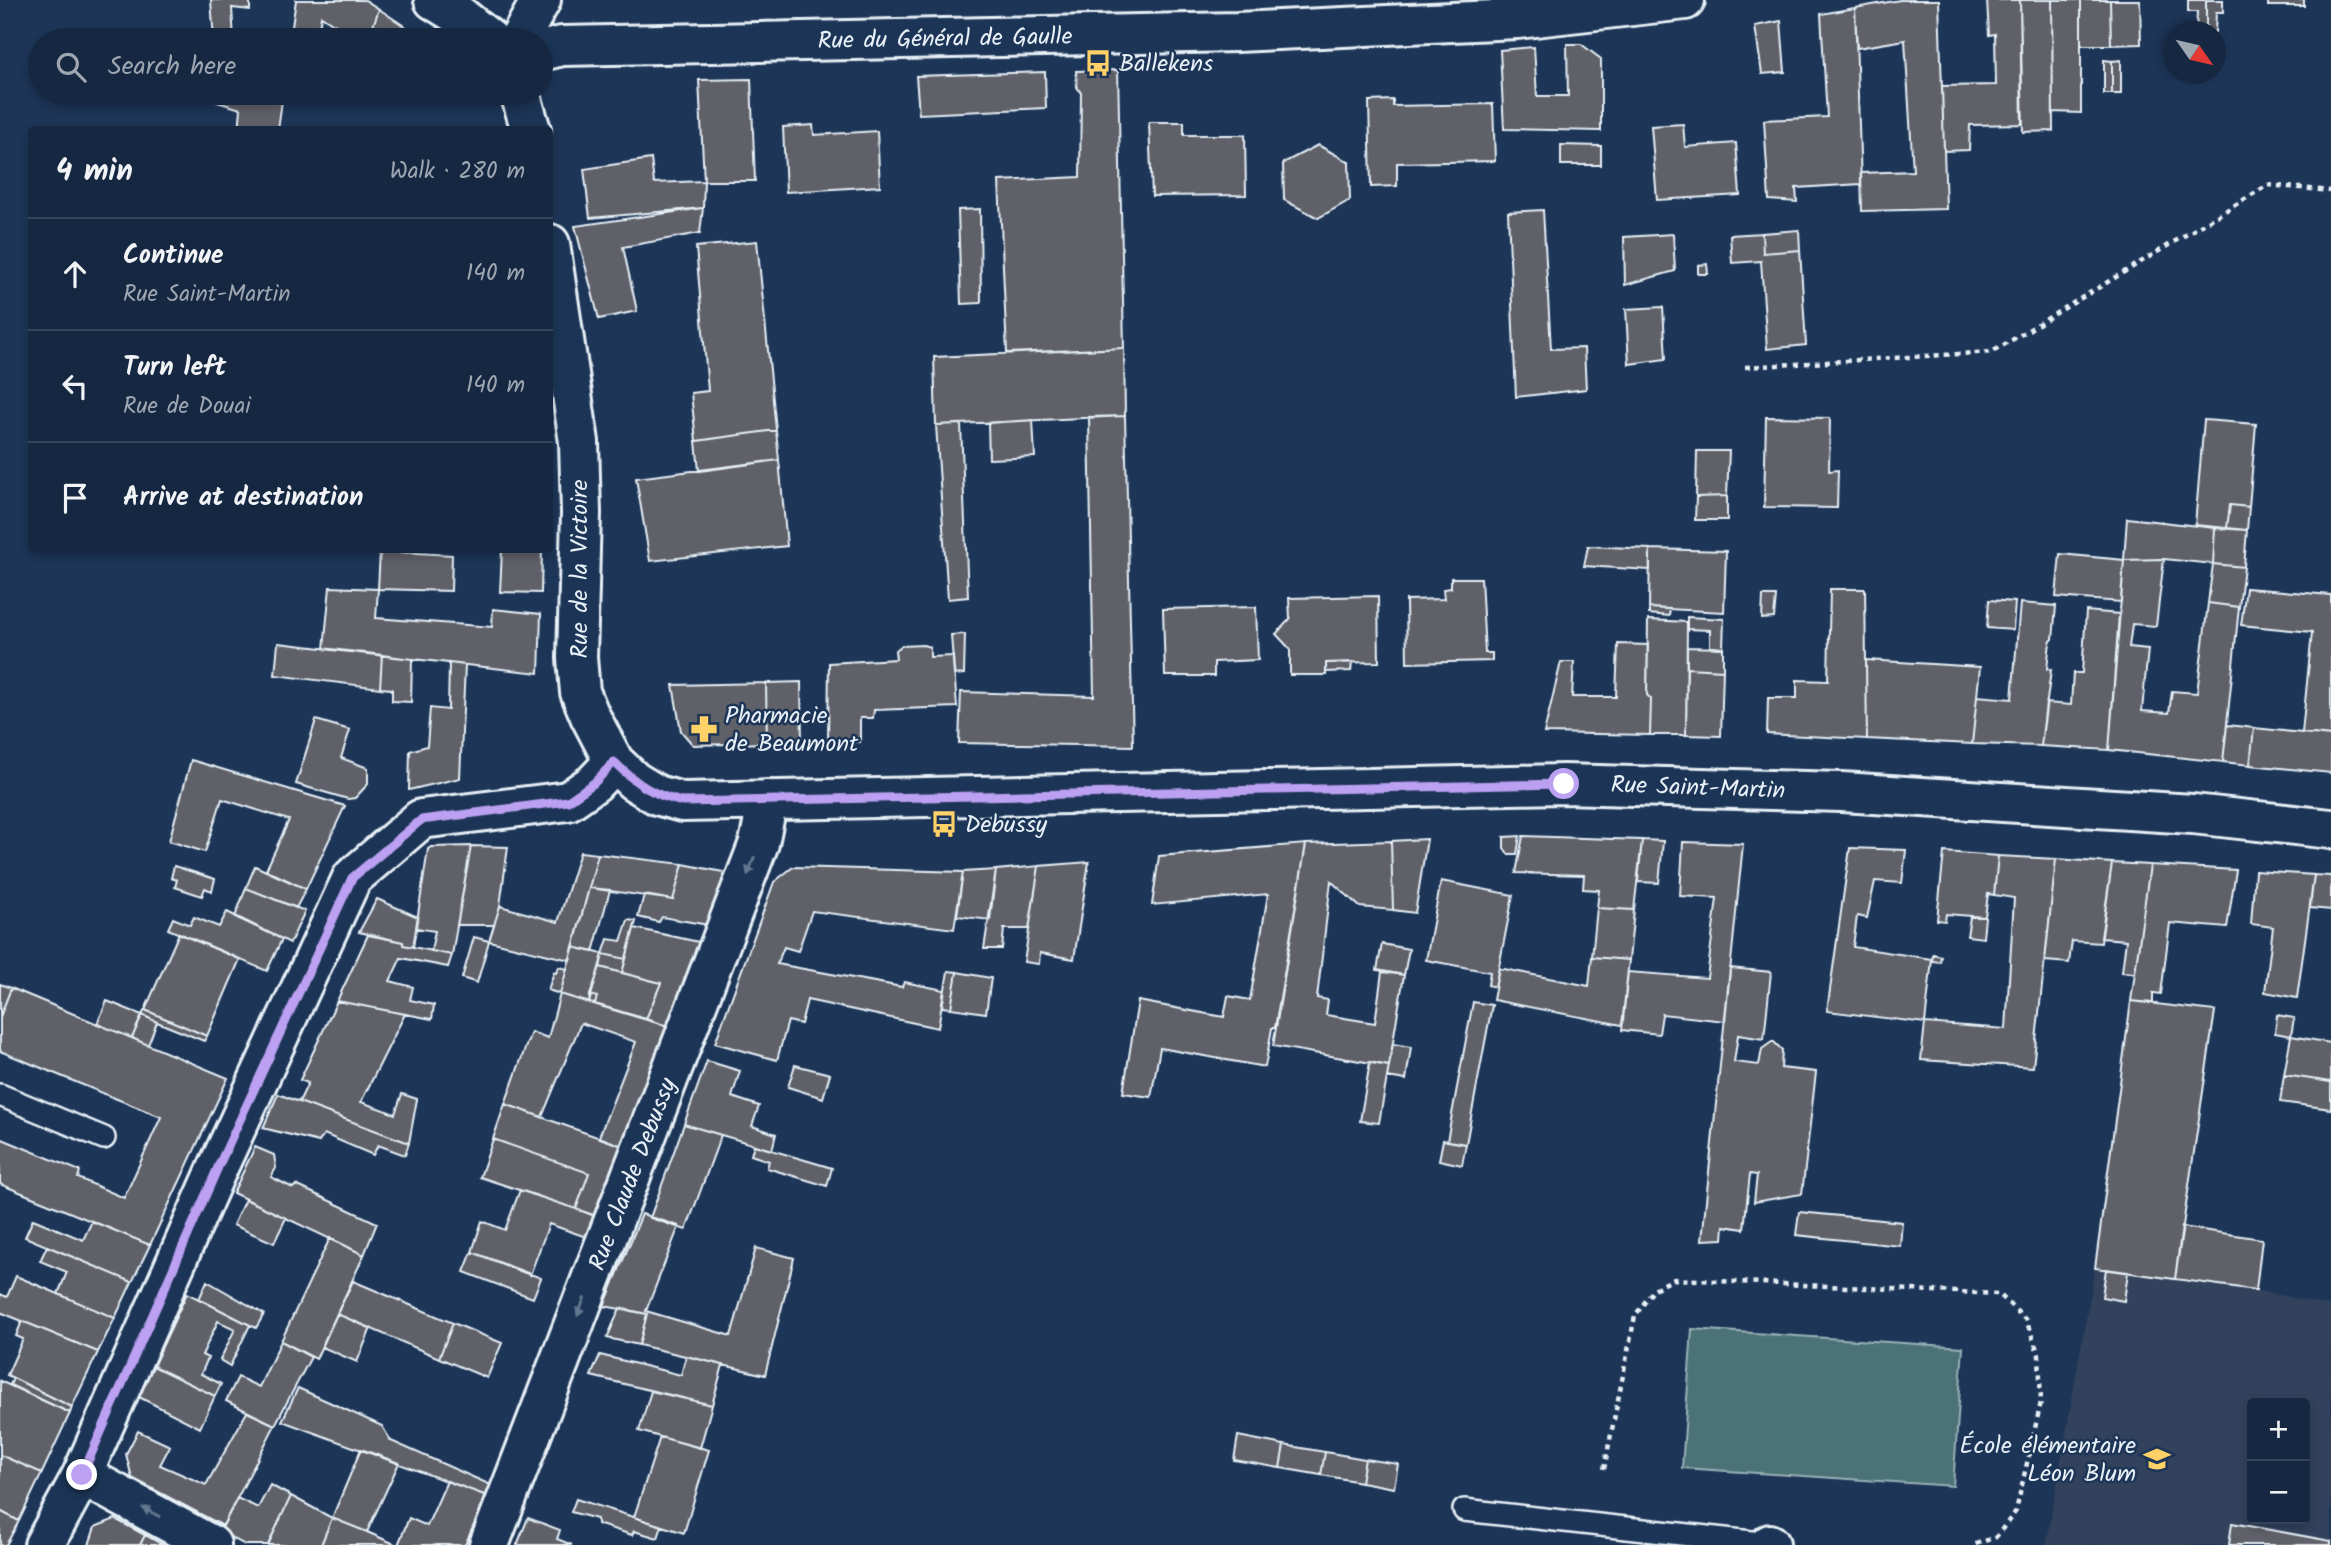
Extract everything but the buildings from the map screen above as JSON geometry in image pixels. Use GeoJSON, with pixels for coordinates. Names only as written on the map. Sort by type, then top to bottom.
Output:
{"type":"FeatureCollection","features":[{"type":"Feature","properties":{"kind":"main road"},"geometry":{"type":"LineString","coordinates":[[434,0],[475,28]]}},
{"type":"Feature","properties":{"kind":"main road"},"geometry":{"type":"LineString","coordinates":[[526,28],[541,0]]}},
{"type":"Feature","properties":{"kind":"main road","name":"Rue du Général de Gaulle"},"geometry":{"type":"LineString","coordinates":[[553,48],[1237,32],[1517,19],[1685,0]]}},
{"type":"Feature","properties":{"kind":"main road"},"geometry":{"type":"LineString","coordinates":[[524,105],[530,126]]}},
{"type":"Feature","properties":{"kind":"main road","name":"Rue de la Victoire"},"geometry":{"type":"LineString","coordinates":[[553,264],[579,442],[581,513],[577,658],[580,692],[614,762]]}},
{"type":"Feature","properties":{"kind":"main road"},"geometry":{"type":"LineString","coordinates":[[44,1545],[82,1475],[219,1165],[352,878],[421,820],[568,801],[594,783],[614,762]]}},
{"type":"Feature","properties":{"kind":"main road","name":"Rue Saint-Martin"},"geometry":{"type":"LineString","coordinates":[[614,762],[634,781],[657,795],[682,802],[1564,784],[1842,792],[2193,814],[2331,829]]}},
{"type":"Feature","properties":{"kind":"main road","name":"Rue Claude Debussy"},"geometry":{"type":"LineString","coordinates":[[489,1545],[760,843],[768,800]]}},
{"type":"Feature","properties":{"kind":"main road"},"geometry":{"type":"LineString","coordinates":[[82,1475],[211,1545]]}},
{"type":"Feature","properties":{"kind":"lane"},"geometry":{"type":"LineString","coordinates":[[0,1095],[104,1138]]}},
{"type":"Feature","properties":{"kind":"lane"},"geometry":{"type":"LineString","coordinates":[[1464,1510],[1770,1544]]}},
{"type":"Feature","properties":{"kind":"path"},"geometry":{"type":"LineString","coordinates":[[1745,367],[1992,352],[2268,185],[2331,191]]}},
{"type":"Feature","properties":{"kind":"path"},"geometry":{"type":"LineString","coordinates":[[1604,1469],[1635,1316],[1654,1289],[1674,1279],[1999,1294],[2025,1320],[2039,1355],[2040,1402],[2016,1511],[1996,1537],[1973,1545]]}},
{"type":"Feature","properties":{"kind":"shaded area","name":"École élémentaire Léon Blum"},"geometry":{"type":"Polygon","coordinates":[[[2095,1268],[2256,1290],[2331,1306],[2331,1545],[2046,1545],[2095,1268]]]}},
{"type":"Feature","properties":{"kind":"green space"},"geometry":{"type":"Polygon","coordinates":[[[1692,1329],[1963,1347],[1953,1486],[1682,1468],[1692,1329]]]}},
{"type":"Feature","properties":{"kind":"place","name":"Ballekens"},"geometry":{"type":"Point","coordinates":[1098,63]}},
{"type":"Feature","properties":{"kind":"place","name":"Pharmacie de Beaumont"},"geometry":{"type":"Point","coordinates":[704,729]}},
{"type":"Feature","properties":{"kind":"place","name":"Debussy"},"geometry":{"type":"Point","coordinates":[944,824]}},
{"type":"Feature","properties":{"kind":"place","name":"École élémentaire Léon Blum"},"geometry":{"type":"Point","coordinates":[2157,1459]}},
{"type":"Feature","properties":{"kind":"route"},"geometry":{"type":"LineString","coordinates":[[82,1475],[219,1165],[352,878],[421,820],[568,801],[594,783],[614,762],[634,781],[657,795],[682,802],[1564,784]]}}]}
